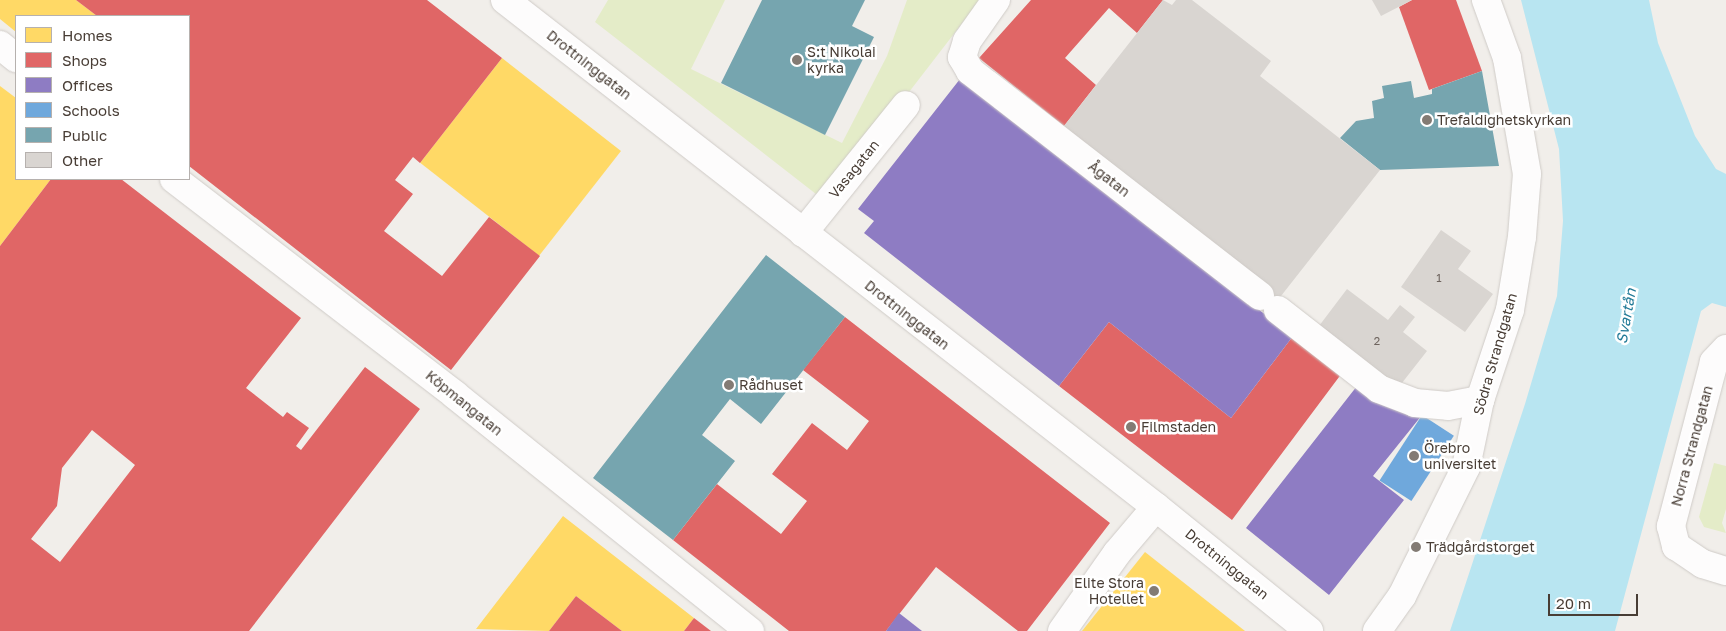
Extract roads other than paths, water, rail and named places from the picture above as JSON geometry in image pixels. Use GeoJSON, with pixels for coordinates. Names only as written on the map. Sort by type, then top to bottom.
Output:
{"type":"FeatureCollection","features":[{"type":"Feature","properties":{"kind":"street","name":"Drottninggatan"},"geometry":{"type":"LineString","coordinates":[[505,0],[1156,507],[1309,631]]}},
{"type":"Feature","properties":{"kind":"street","name":"Ågatan"},"geometry":{"type":"LineString","coordinates":[[996,0],[967,41],[962,57],[970,71],[1379,389],[1415,403],[1448,406],[1480,400]]}},
{"type":"Feature","properties":{"kind":"street","name":"Södra Strandgatan"},"geometry":{"type":"LineString","coordinates":[[1377,631],[1402,596],[1466,467],[1480,400],[1510,310],[1522,238],[1527,174],[1507,58],[1486,0]]}},
{"type":"Feature","properties":{"kind":"street"},"geometry":{"type":"LineString","coordinates":[[0,45],[15,57]]}},
{"type":"Feature","properties":{"kind":"street","name":"Vasagatan"},"geometry":{"type":"LineString","coordinates":[[803,233],[906,106]]}},
{"type":"Feature","properties":{"kind":"street","name":"Köpmangatan"},"geometry":{"type":"LineString","coordinates":[[175,180],[455,395],[750,631]]}},
{"type":"Feature","properties":{"kind":"street","name":"Norra Strandgatan"},"geometry":{"type":"LineString","coordinates":[[1726,349],[1714,362],[1671,526],[1676,546],[1703,564],[1726,571]]}},
{"type":"Feature","properties":{"kind":"street"},"geometry":{"type":"LineString","coordinates":[[1062,631],[1117,553],[1156,507]]}},
{"type":"Feature","properties":{"kind":"water","name":"Svartån"},"geometry":{"type":"Polygon","coordinates":[[[1521,0],[1649,0],[1658,43],[1695,136],[1716,169],[1726,174],[1726,307],[1712,303],[1701,311],[1615,631],[1450,631],[1525,404],[1557,296],[1563,221],[1559,149],[1521,0]]]}},
{"type":"Feature","properties":{"kind":"place","name":"S:t Nikolai kyrka"},"geometry":{"type":"Point","coordinates":[797,60]}},
{"type":"Feature","properties":{"kind":"place","name":"Trefaldighetskyrkan"},"geometry":{"type":"Point","coordinates":[1427,120]}},
{"type":"Feature","properties":{"kind":"place","name":"Rådhuset"},"geometry":{"type":"Point","coordinates":[729,385]}},
{"type":"Feature","properties":{"kind":"place","name":"Filmstaden"},"geometry":{"type":"Point","coordinates":[1131,427]}},
{"type":"Feature","properties":{"kind":"place","name":"Örebro universitet"},"geometry":{"type":"Point","coordinates":[1414,456]}},
{"type":"Feature","properties":{"kind":"place","name":"Trädgårdstorget"},"geometry":{"type":"Point","coordinates":[1416,547]}},
{"type":"Feature","properties":{"kind":"place","name":"Elite Stora Hotellet"},"geometry":{"type":"Point","coordinates":[1154,591]}}]}
